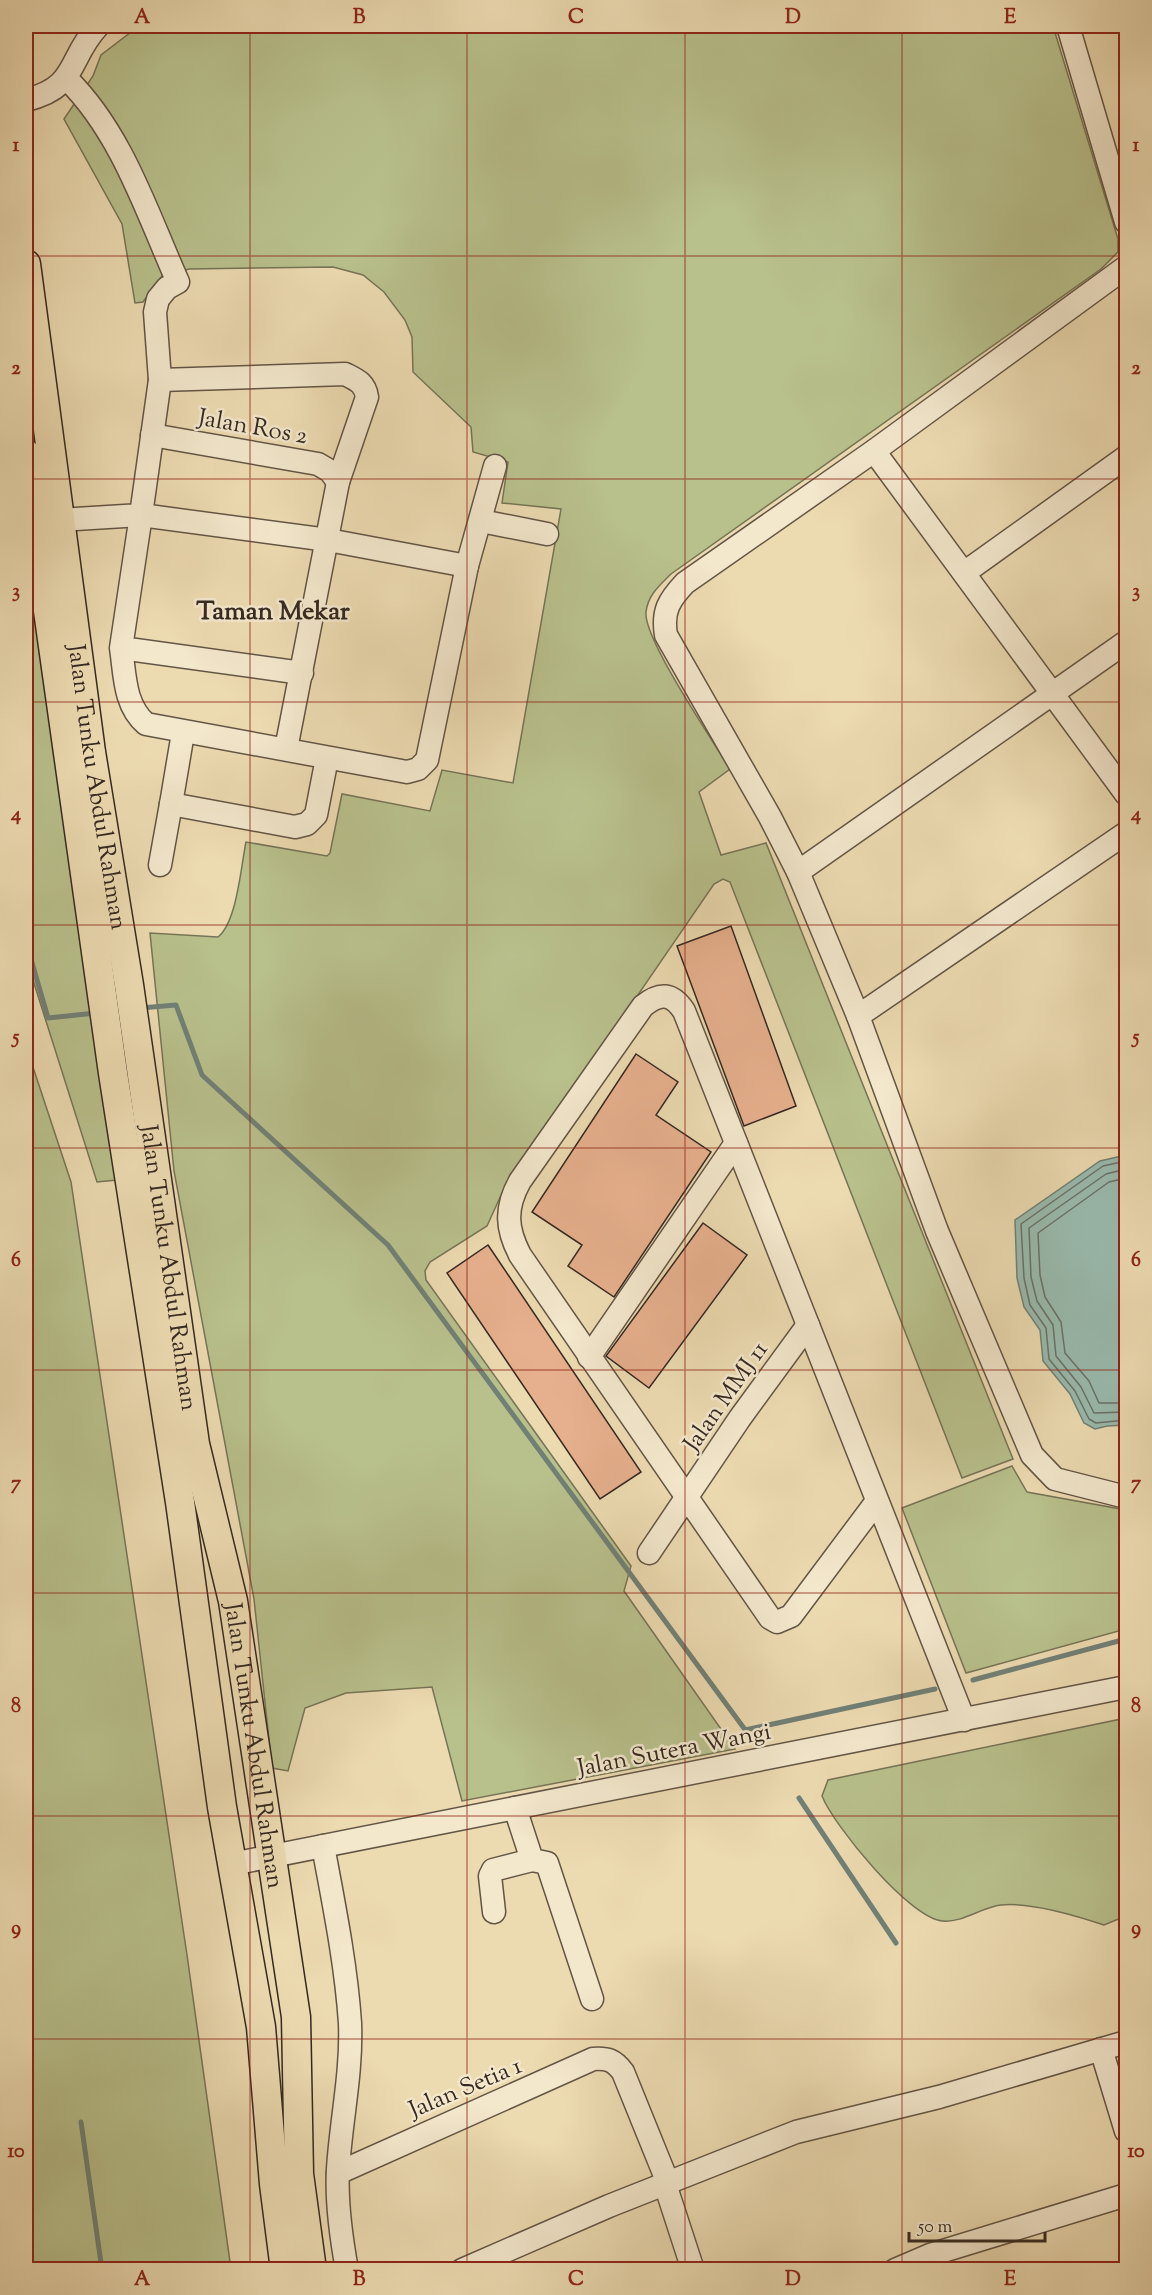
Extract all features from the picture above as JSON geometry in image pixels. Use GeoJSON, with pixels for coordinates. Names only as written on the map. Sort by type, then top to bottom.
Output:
{"type":"FeatureCollection","features":[{"type":"Feature","properties":{"kind":"main road","name":"Jalan Tunku Abdul Rahman"},"geometry":{"type":"LineString","coordinates":[[26,264],[91,752],[129,985],[126,1073],[232,1864],[261,2027],[274,2184],[285,2270]]}},
{"type":"Feature","properties":{"kind":"main road","name":"Jalan Tunku Abdul Rahman"},"geometry":{"type":"LineString","coordinates":[[26,454],[101,991],[126,1073],[195,1444],[232,1601],[296,2018],[299,2174],[312,2270]]}},
{"type":"Feature","properties":{"kind":"street"},"geometry":{"type":"LineString","coordinates":[[26,100],[56,89],[67,79],[86,38],[98,26]]}},
{"type":"Feature","properties":{"kind":"street"},"geometry":{"type":"LineString","coordinates":[[1068,26],[1126,222]]}},
{"type":"Feature","properties":{"kind":"street"},"geometry":{"type":"LineString","coordinates":[[67,79],[82,94],[110,135],[178,282],[167,288],[156,305],[160,380],[121,648],[130,705],[136,716],[146,724],[183,733],[286,749],[407,772],[418,769],[428,760],[467,566],[495,466]]}},
{"type":"Feature","properties":{"kind":"street"},"geometry":{"type":"LineString","coordinates":[[1126,267],[874,451],[685,583],[669,600],[663,617],[666,634],[770,817],[798,872],[858,1016],[937,1231],[1032,1455],[1055,1479],[1126,1497]]}},
{"type":"Feature","properties":{"kind":"street"},"geometry":{"type":"LineString","coordinates":[[160,380],[345,374],[360,381],[366,389],[367,398],[338,482],[286,749]]}},
{"type":"Feature","properties":{"kind":"street","name":"Jalan Ros 2"},"geometry":{"type":"LineString","coordinates":[[152,435],[318,464],[330,471],[338,482]]}},
{"type":"Feature","properties":{"kind":"street"},"geometry":{"type":"LineString","coordinates":[[874,451],[1126,794]]}},
{"type":"Feature","properties":{"kind":"street"},"geometry":{"type":"LineString","coordinates":[[964,573],[1126,457]]}},
{"type":"Feature","properties":{"kind":"street"},"geometry":{"type":"LineString","coordinates":[[59,520],[141,515],[328,540],[467,566]]}},
{"type":"Feature","properties":{"kind":"street"},"geometry":{"type":"LineString","coordinates":[[481,521],[547,534]]}},
{"type":"Feature","properties":{"kind":"street"},"geometry":{"type":"LineString","coordinates":[[798,872],[1126,642]]}},
{"type":"Feature","properties":{"kind":"street"},"geometry":{"type":"LineString","coordinates":[[121,648],[302,673]]}},
{"type":"Feature","properties":{"kind":"street"},"geometry":{"type":"LineString","coordinates":[[160,865],[183,733]]}},
{"type":"Feature","properties":{"kind":"street"},"geometry":{"type":"LineString","coordinates":[[171,804],[295,827],[307,824],[316,815],[327,758]]}},
{"type":"Feature","properties":{"kind":"street"},"geometry":{"type":"LineString","coordinates":[[858,1016],[1126,833]]}},
{"type":"Feature","properties":{"kind":"street"},"geometry":{"type":"LineString","coordinates":[[877,1501],[791,1616],[777,1622],[770,1618],[520,1255],[510,1237],[507,1216],[512,1195],[520,1181],[643,1006],[653,998],[666,995],[676,1000],[684,1011],[964,1719]]}},
{"type":"Feature","properties":{"kind":"street"},"geometry":{"type":"LineString","coordinates":[[590,1357],[736,1143]]}},
{"type":"Feature","properties":{"kind":"street","name":"Jalan MMJ 11"},"geometry":{"type":"LineString","coordinates":[[649,1553],[740,1418],[808,1325]]}},
{"type":"Feature","properties":{"kind":"street","name":"Jalan Sutera Wangi"},"geometry":{"type":"LineString","coordinates":[[232,1864],[1126,1687]]}},
{"type":"Feature","properties":{"kind":"street"},"geometry":{"type":"LineString","coordinates":[[515,1808],[532,1860]]}},
{"type":"Feature","properties":{"kind":"street"},"geometry":{"type":"LineString","coordinates":[[323,1846],[338,1928],[350,2023],[349,2084],[338,2173],[339,2206],[347,2270]]}},
{"type":"Feature","properties":{"kind":"street"},"geometry":{"type":"LineString","coordinates":[[494,1912],[490,1876],[493,1870],[532,1860],[547,1863],[592,1999]]}},
{"type":"Feature","properties":{"kind":"street"},"geometry":{"type":"LineString","coordinates":[[462,2270],[667,2183],[796,2132],[939,2097],[1126,2042]]}},
{"type":"Feature","properties":{"kind":"street"},"geometry":{"type":"LineString","coordinates":[[1101,2049],[1126,2131]]}},
{"type":"Feature","properties":{"kind":"street","name":"Jalan Setia 1"},"geometry":{"type":"LineString","coordinates":[[338,2173],[593,2060],[605,2058],[615,2062],[623,2072],[667,2183]]}},
{"type":"Feature","properties":{"kind":"street"},"geometry":{"type":"LineString","coordinates":[[667,2183],[693,2270]]}},
{"type":"Feature","properties":{"kind":"street"},"geometry":{"type":"LineString","coordinates":[[895,2270],[930,2255],[1126,2195]]}},
{"type":"Feature","properties":{"kind":"green space"},"geometry":{"type":"Polygon","coordinates":[[[139,26],[1053,26],[1118,239],[1118,252],[1101,269],[671,574],[652,596],[646,612],[655,644],[730,769],[699,792],[721,855],[766,843],[1013,1459],[962,1478],[730,882],[723,879],[714,884],[502,1193],[487,1226],[430,1262],[425,1271],[426,1280],[631,1566],[624,1591],[735,1749],[462,1801],[432,1687],[346,1693],[305,1708],[288,1771],[272,1768],[254,1599],[174,1171],[150,933],[218,937],[230,919],[234,907],[246,842],[327,856],[330,853],[342,794],[430,811],[442,770],[513,783],[561,509],[502,503],[508,462],[473,452],[471,427],[413,372],[412,337],[405,320],[384,292],[363,275],[333,267],[189,269],[162,276],[143,302],[135,303],[122,224],[64,119],[93,76],[101,55],[139,26]]]}},
{"type":"Feature","properties":{"kind":"green space"},"geometry":{"type":"Polygon","coordinates":[[[26,543],[117,1180],[97,1182],[26,958],[26,543]]]}},
{"type":"Feature","properties":{"kind":"green space"},"geometry":{"type":"Polygon","coordinates":[[[26,1046],[71,1182],[187,1955],[231,2269],[26,2269],[26,1046]]]}},
{"type":"Feature","properties":{"kind":"green space"},"geometry":{"type":"Polygon","coordinates":[[[1012,1466],[1027,1492],[1126,1510],[1126,1629],[966,1673],[902,1508],[1012,1466]]]}},
{"type":"Feature","properties":{"kind":"green space"},"geometry":{"type":"Polygon","coordinates":[[[1126,1718],[1126,1916],[1104,1925],[1053,1910],[1012,1905],[994,1906],[950,1921],[929,1916],[912,1905],[875,1869],[841,1828],[822,1796],[828,1780],[1126,1718]]]}},
{"type":"Feature","properties":{"kind":"water"},"geometry":{"type":"Polygon","coordinates":[[[1126,1155],[1126,1425],[1095,1429],[1084,1423],[1070,1394],[1043,1361],[1040,1330],[1024,1307],[1017,1278],[1015,1220],[1100,1161],[1126,1155]]]}},
{"type":"Feature","properties":{"kind":"building"},"geometry":{"type":"Polygon","coordinates":[[[731,926],[796,1106],[744,1126],[677,946],[731,926]]]}},
{"type":"Feature","properties":{"kind":"building"},"geometry":{"type":"Polygon","coordinates":[[[636,1054],[678,1082],[656,1115],[711,1152],[614,1297],[568,1266],[582,1245],[532,1212],[636,1054]]]}},
{"type":"Feature","properties":{"kind":"building"},"geometry":{"type":"Polygon","coordinates":[[[703,1223],[747,1255],[649,1388],[606,1356],[703,1223]]]}},
{"type":"Feature","properties":{"kind":"building"},"geometry":{"type":"Polygon","coordinates":[[[488,1245],[641,1472],[600,1499],[447,1273],[488,1245]]]}},
{"type":"Feature","properties":{"kind":"waterway"},"geometry":{"type":"LineString","coordinates":[[26,942],[48,1018],[96,1013]]}},
{"type":"Feature","properties":{"kind":"waterway"},"geometry":{"type":"LineString","coordinates":[[141,1008],[176,1005],[202,1075],[388,1245],[749,1735]]}},
{"type":"Feature","properties":{"kind":"waterway"},"geometry":{"type":"LineString","coordinates":[[973,1680],[1126,1639]]}},
{"type":"Feature","properties":{"kind":"waterway"},"geometry":{"type":"LineString","coordinates":[[745,1730],[935,1689]]}},
{"type":"Feature","properties":{"kind":"waterway"},"geometry":{"type":"LineString","coordinates":[[799,1798],[896,1943]]}},
{"type":"Feature","properties":{"kind":"waterway"},"geometry":{"type":"LineString","coordinates":[[81,2122],[102,2270]]}},
{"type":"Feature","properties":{"kind":"district","name":"Taman Mekar"},"geometry":{"type":"Point","coordinates":[273,610]}}]}
